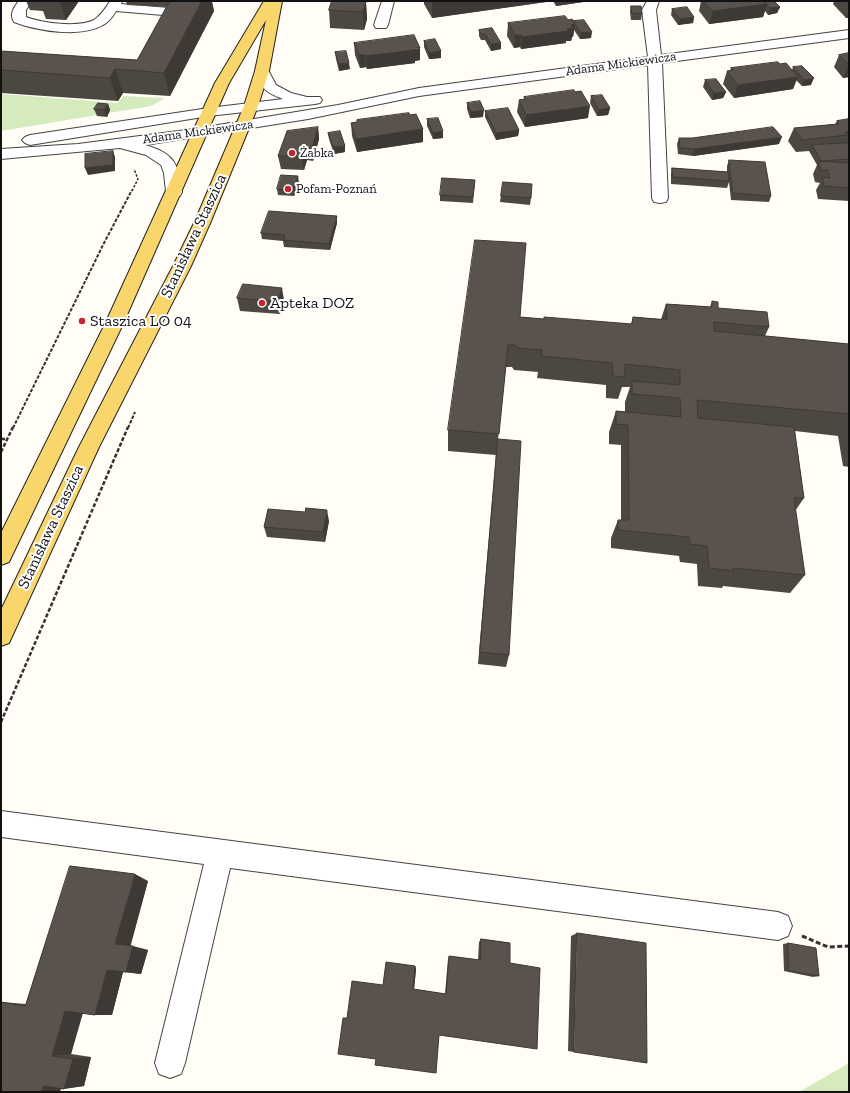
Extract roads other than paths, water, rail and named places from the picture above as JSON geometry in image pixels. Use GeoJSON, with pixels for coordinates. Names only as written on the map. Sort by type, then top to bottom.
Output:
{"type":"FeatureCollection","features":[{"type":"Feature","properties":{"kind":"main road","name":"Stanisława Staszica"},"geometry":{"type":"LineString","coordinates":[[1,555],[114,324],[222,83],[270,1]]}},
{"type":"Feature","properties":{"kind":"main road","name":"Stanisława Staszica"},"geometry":{"type":"LineString","coordinates":[[1,635],[89,447],[182,266],[203,221],[243,126],[262,71],[276,1]]}},
{"type":"Feature","properties":{"kind":"street"},"geometry":{"type":"LineString","coordinates":[[26,1],[19,10],[19,19],[28,23],[62,27],[82,27],[96,24],[104,18],[114,4],[170,13],[170,18],[154,44]]}},
{"type":"Feature","properties":{"kind":"street"},"geometry":{"type":"LineString","coordinates":[[381,25],[388,1]]}},
{"type":"Feature","properties":{"kind":"street"},"geometry":{"type":"LineString","coordinates":[[653,1],[649,10],[655,60],[660,198]]}},
{"type":"Feature","properties":{"kind":"street","name":"Adama Mickiewicza"},"geometry":{"type":"LineString","coordinates":[[1,154],[42,152],[200,133],[368,103],[393,96],[849,34]]}},
{"type":"Feature","properties":{"kind":"street","name":"Adama Mickiewicza"},"geometry":{"type":"LineString","coordinates":[[262,71],[270,88],[276,92],[287,96],[312,101]]}},
{"type":"Feature","properties":{"kind":"street","name":"Adama Mickiewicza"},"geometry":{"type":"LineString","coordinates":[[1,145],[250,106],[378,94],[393,96]]}},
{"type":"Feature","properties":{"kind":"street"},"geometry":{"type":"LineString","coordinates":[[115,143],[144,149],[158,155],[170,165],[174,192]]}},
{"type":"Feature","properties":{"kind":"street"},"geometry":{"type":"LineString","coordinates":[[1,824],[220,854],[778,926]]}},
{"type":"Feature","properties":{"kind":"street"},"geometry":{"type":"LineString","coordinates":[[170,1063],[220,854]]}},
{"type":"Feature","properties":{"kind":"place","name":"Żabka"},"geometry":{"type":"Point","coordinates":[292,153]}},
{"type":"Feature","properties":{"kind":"place","name":"Pofam-Poznań"},"geometry":{"type":"Point","coordinates":[288,189]}},
{"type":"Feature","properties":{"kind":"place","name":"Apteka DOZ"},"geometry":{"type":"Point","coordinates":[262,303]}},
{"type":"Feature","properties":{"kind":"place","name":"Staszica LO 04"},"geometry":{"type":"Point","coordinates":[82,321]}}]}
